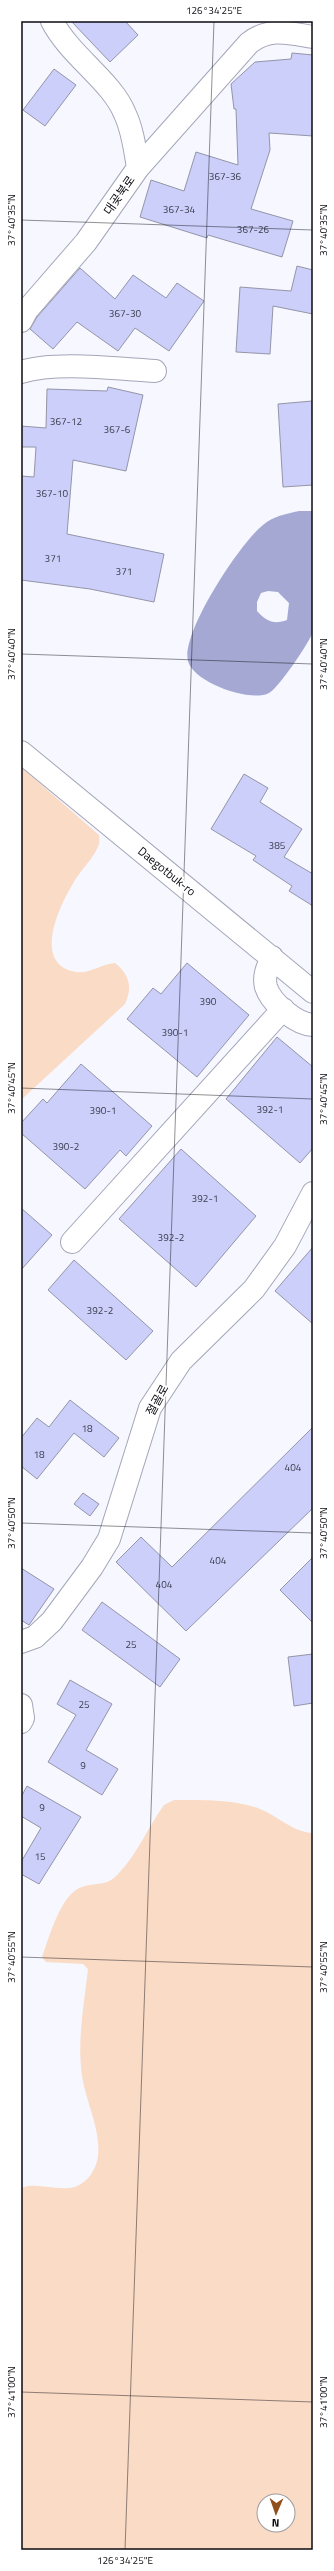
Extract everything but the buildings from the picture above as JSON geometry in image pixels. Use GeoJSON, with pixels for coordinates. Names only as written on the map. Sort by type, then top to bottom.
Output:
{"type":"FeatureCollection","features":[{"type":"Feature","properties":{"kind":"street","name":"대곶북로"},"geometry":{"type":"LineString","coordinates":[[21,321],[27,310],[86,242],[138,168],[134,140],[125,113],[107,88],[75,55],[52,21]]}},
{"type":"Feature","properties":{"kind":"street"},"geometry":{"type":"LineString","coordinates":[[138,168],[249,43],[261,34],[281,26],[313,37]]}},
{"type":"Feature","properties":{"kind":"street"},"geometry":{"type":"LineString","coordinates":[[21,372],[31,369],[74,368],[155,371]]}},
{"type":"Feature","properties":{"kind":"street","name":"Daegotbuk-ro"},"geometry":{"type":"LineString","coordinates":[[21,752],[313,992]]}},
{"type":"Feature","properties":{"kind":"street"},"geometry":{"type":"LineString","coordinates":[[272,957],[265,976],[266,986],[270,996],[283,1009],[299,1021],[313,1025]]}},
{"type":"Feature","properties":{"kind":"street"},"geometry":{"type":"LineString","coordinates":[[72,1242],[283,1009]]}},
{"type":"Feature","properties":{"kind":"street","name":"절골로"},"geometry":{"type":"LineString","coordinates":[[21,1642],[35,1637],[52,1621],[92,1567],[108,1539],[150,1408],[181,1361],[254,1289],[285,1246],[313,1193]]}},
{"type":"Feature","properties":{"kind":"street"},"geometry":{"type":"LineString","coordinates":[[21,1705],[23,1718],[21,1722]]}},
{"type":"Feature","properties":{"kind":"shaded area"},"geometry":{"type":"Polygon","coordinates":[[[21,767],[99,835],[97,848],[71,887],[58,915],[53,930],[52,944],[54,957],[62,967],[76,972],[86,972],[115,963],[120,967],[126,976],[129,992],[125,1004],[21,1100],[21,767]]]}},
{"type":"Feature","properties":{"kind":"shaded area"},"geometry":{"type":"Polygon","coordinates":[[[174,1800],[240,1803],[267,1812],[298,1830],[313,1833],[313,2550],[21,2550],[21,2188],[37,2186],[71,2188],[79,2185],[92,2173],[97,2163],[98,2156],[97,2136],[93,2116],[82,2076],[80,2049],[88,1969],[83,1964],[46,1962],[42,1957],[52,1928],[68,1898],[82,1887],[105,1883],[114,1878],[137,1850],[164,1805],[174,1800]]]}},
{"type":"Feature","properties":{"kind":"water"},"geometry":{"type":"Polygon","coordinates":[[[299,511],[313,511],[313,632],[306,646],[293,665],[269,693],[249,695],[223,689],[200,676],[192,669],[188,661],[188,648],[194,630],[214,589],[253,535],[271,519],[299,511]],[[268,591],[261,593],[257,602],[257,611],[267,620],[274,622],[287,620],[289,603],[278,592],[268,591]]]}}]}
